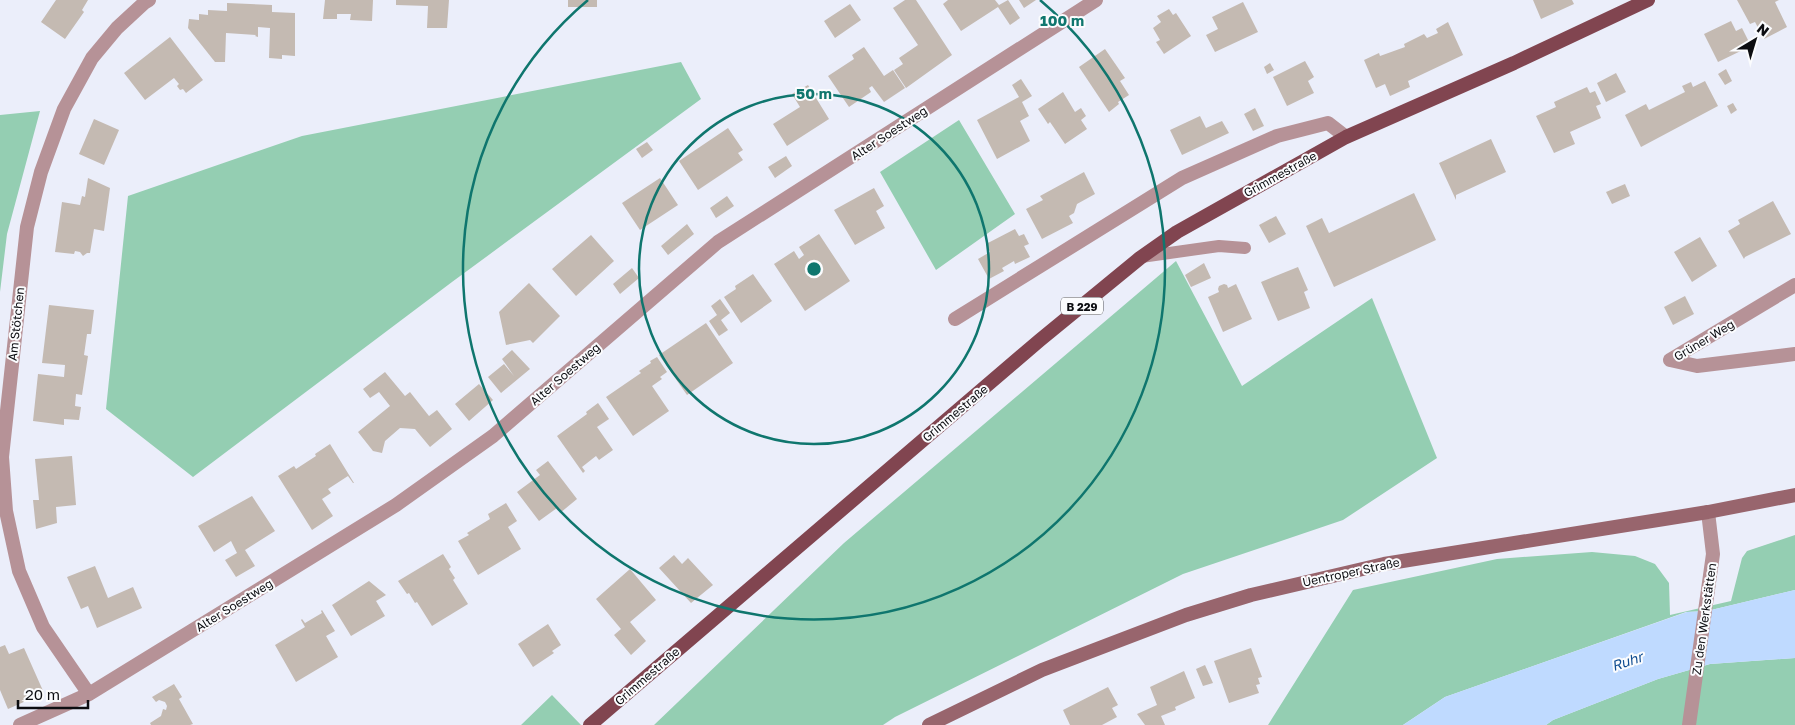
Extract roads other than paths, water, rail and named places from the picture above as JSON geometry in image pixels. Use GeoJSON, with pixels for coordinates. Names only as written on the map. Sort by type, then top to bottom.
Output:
{"type":"FeatureCollection","features":[{"type":"Feature","properties":{"kind":"main road","name":"Grimmestraße"},"geometry":{"type":"LineString","coordinates":[[590,725],[1032,346],[1140,258],[1177,232],[1346,137],[1514,63],[1648,0]]}},
{"type":"Feature","properties":{"kind":"main road","name":"Uentroper Straße"},"geometry":{"type":"LineString","coordinates":[[929,725],[1042,670],[1186,615],[1251,595],[1384,564],[1708,512],[1795,495]]}},
{"type":"Feature","properties":{"kind":"street","name":"Am Stötchen"},"geometry":{"type":"LineString","coordinates":[[89,694],[43,627],[19,571],[6,511],[2,456],[27,227],[41,172],[64,109],[92,58],[117,28],[149,0]]}},
{"type":"Feature","properties":{"kind":"street","name":"Alter Soestweg"},"geometry":{"type":"LineString","coordinates":[[20,725],[89,694],[396,505],[493,436],[718,242],[1096,0]]}},
{"type":"Feature","properties":{"kind":"street"},"geometry":{"type":"LineString","coordinates":[[955,319],[1182,178],[1277,136],[1328,123],[1346,137]]}},
{"type":"Feature","properties":{"kind":"street","name":"Grüner Weg"},"geometry":{"type":"LineString","coordinates":[[1795,285],[1670,360],[1697,366],[1795,354]]}},
{"type":"Feature","properties":{"kind":"street","name":"Zu den Werkstätten"},"geometry":{"type":"LineString","coordinates":[[1689,725],[1713,554],[1708,512]]}},
{"type":"Feature","properties":{"kind":"lane"},"geometry":{"type":"LineString","coordinates":[[1140,258],[1219,246],[1245,248]]}},
{"type":"Feature","properties":{"kind":"water","name":"Ruhr"},"geometry":{"type":"Polygon","coordinates":[[[1795,590],[1795,658],[1710,664],[1658,679],[1553,720],[1546,725],[1403,725],[1445,697],[1687,612],[1707,611],[1795,590]]]}}]}
